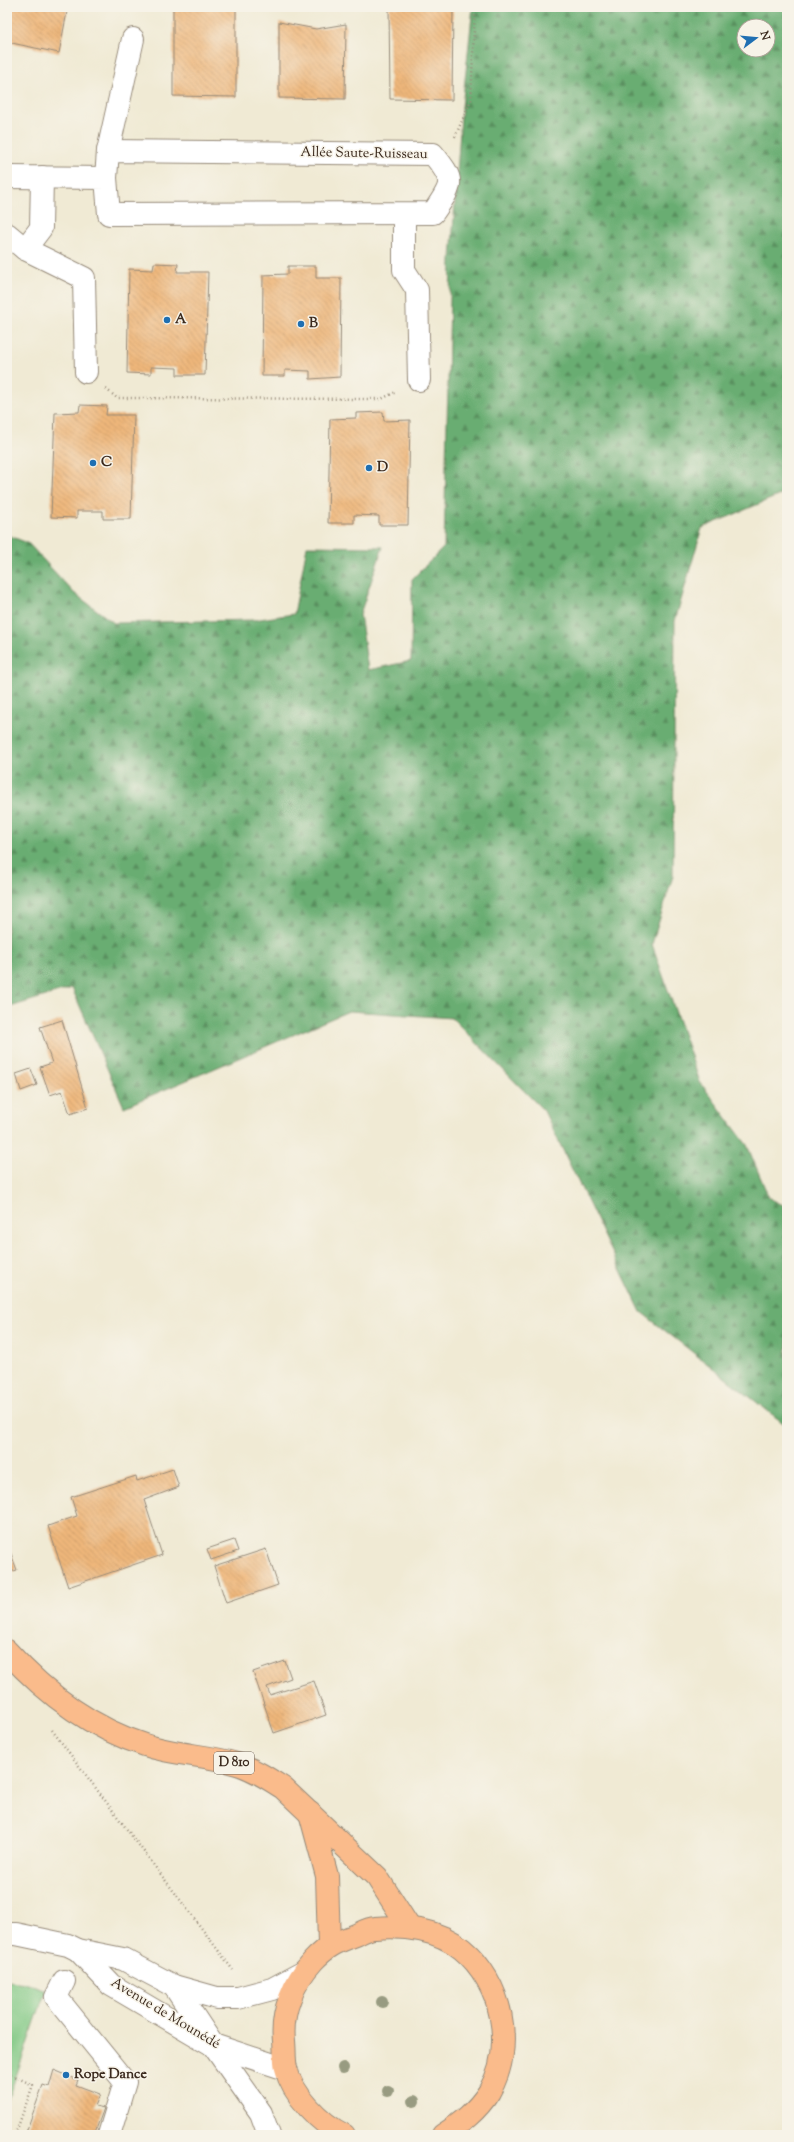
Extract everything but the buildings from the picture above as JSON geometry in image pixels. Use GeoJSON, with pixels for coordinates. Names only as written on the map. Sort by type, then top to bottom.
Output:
{"type":"FeatureCollection","features":[{"type":"Feature","properties":{"kind":"main road","name":"D 810"},"geometry":{"type":"LineString","coordinates":[[7,1650],[55,1698],[104,1728],[146,1745],[238,1764],[265,1776],[283,1788],[377,1877],[409,1927]]}},
{"type":"Feature","properties":{"kind":"main road"},"geometry":{"type":"LineString","coordinates":[[310,1812],[327,1876],[329,1945]]}},
{"type":"Feature","properties":{"kind":"main road"},"geometry":{"type":"LineString","coordinates":[[344,2135],[333,2130],[311,2110],[294,2086],[286,2069],[283,2028],[289,1999],[302,1973],[329,1945],[374,1928],[409,1927],[438,1936],[462,1949],[484,1975],[498,2002],[503,2032],[500,2063],[475,2135]]}},
{"type":"Feature","properties":{"kind":"main road"},"geometry":{"type":"LineString","coordinates":[[443,2135],[468,2118],[489,2092]]}},
{"type":"Feature","properties":{"kind":"street"},"geometry":{"type":"LineString","coordinates":[[108,151],[133,39]]}},
{"type":"Feature","properties":{"kind":"street","name":"Allée Saute-Ruisseau"},"geometry":{"type":"LineString","coordinates":[[108,151],[433,154],[448,172],[449,190],[433,214],[109,214],[106,178],[108,151]]}},
{"type":"Feature","properties":{"kind":"street"},"geometry":{"type":"LineString","coordinates":[[7,177],[106,178]]}},
{"type":"Feature","properties":{"kind":"street"},"geometry":{"type":"LineString","coordinates":[[25,249],[41,228],[42,177]]}},
{"type":"Feature","properties":{"kind":"street"},"geometry":{"type":"LineString","coordinates":[[404,214],[404,270],[417,290],[420,380]]}},
{"type":"Feature","properties":{"kind":"street"},"geometry":{"type":"LineString","coordinates":[[7,234],[25,249],[84,278],[86,372]]}},
{"type":"Feature","properties":{"kind":"street","name":"Avenue de Mounédé"},"geometry":{"type":"LineString","coordinates":[[7,1934],[16,1934],[68,1945],[78,1950],[123,1959],[174,1986],[217,1998],[238,1998],[272,1989],[302,1973]]}},
{"type":"Feature","properties":{"kind":"street","name":"Avenue de Mounédé"},"geometry":{"type":"LineString","coordinates":[[78,1950],[111,1984],[213,2045],[286,2069]]}},
{"type":"Feature","properties":{"kind":"street"},"geometry":{"type":"LineString","coordinates":[[64,1980],[56,1997],[125,2082],[109,2135]]}},
{"type":"Feature","properties":{"kind":"street"},"geometry":{"type":"LineString","coordinates":[[174,1986],[261,2113],[269,2135]]}},
{"type":"Feature","properties":{"kind":"path"},"geometry":{"type":"LineString","coordinates":[[433,154],[454,137],[471,100],[475,7]]}},
{"type":"Feature","properties":{"kind":"path"},"geometry":{"type":"LineString","coordinates":[[86,372],[117,398],[381,399],[420,380]]}},
{"type":"Feature","properties":{"kind":"path"},"geometry":{"type":"LineString","coordinates":[[48,1723],[234,1972],[238,1998]]}},
{"type":"Feature","properties":{"kind":"path"},"geometry":{"type":"LineString","coordinates":[[7,2073],[33,2085],[15,2135]]}},
{"type":"Feature","properties":{"kind":"green space"},"geometry":{"type":"Polygon","coordinates":[[[473,7],[787,7],[787,492],[702,528],[675,621],[673,876],[652,944],[700,1082],[747,1145],[769,1198],[787,1207],[787,1426],[641,1312],[544,1111],[452,1018],[349,1011],[124,1107],[72,988],[7,1008],[7,535],[28,543],[74,593],[114,623],[253,620],[294,614],[307,546],[383,547],[360,614],[368,670],[411,661],[412,579],[444,547],[451,259],[461,116],[473,7]]]}},
{"type":"Feature","properties":{"kind":"green space"},"geometry":{"type":"Polygon","coordinates":[[[7,1981],[27,1983],[46,1990],[7,2102],[7,1981]]]}},
{"type":"Feature","properties":{"kind":"place","name":"A"},"geometry":{"type":"Point","coordinates":[167,320]}},
{"type":"Feature","properties":{"kind":"place","name":"B"},"geometry":{"type":"Point","coordinates":[301,324]}},
{"type":"Feature","properties":{"kind":"place","name":"C"},"geometry":{"type":"Point","coordinates":[93,463]}},
{"type":"Feature","properties":{"kind":"place","name":"D"},"geometry":{"type":"Point","coordinates":[369,468]}},
{"type":"Feature","properties":{"kind":"place","name":"Rope Dance"},"geometry":{"type":"Point","coordinates":[66,2075]}}]}
